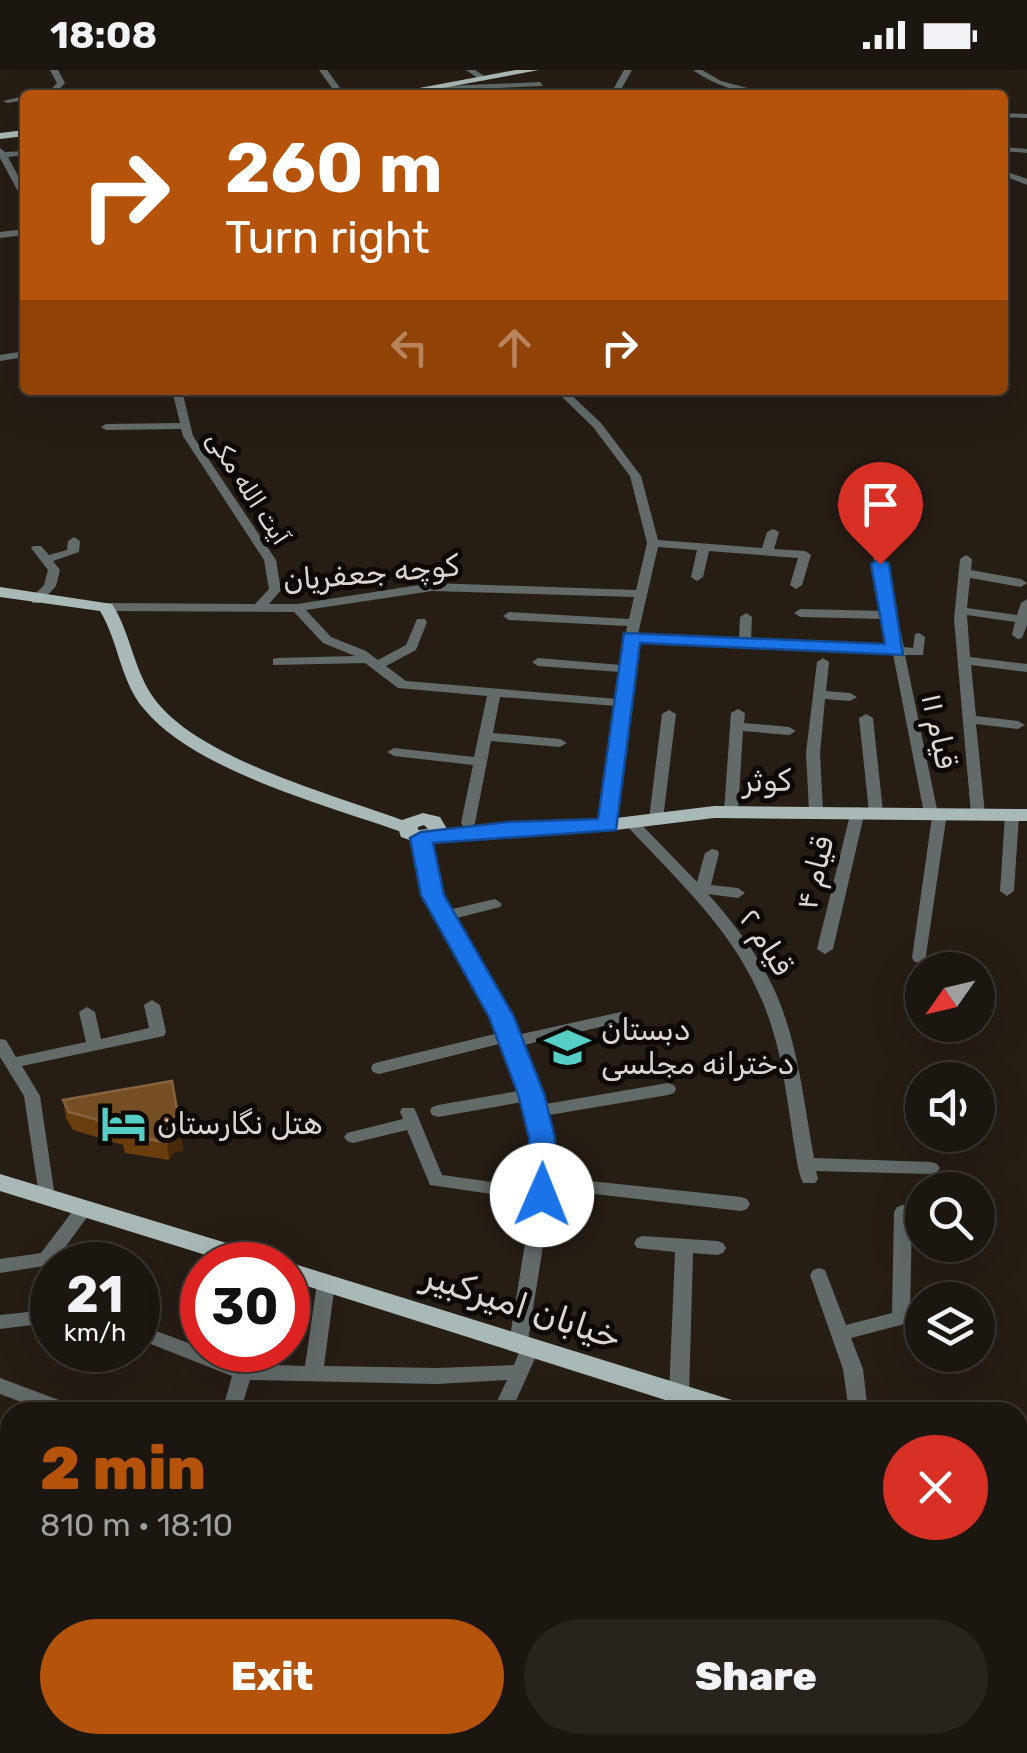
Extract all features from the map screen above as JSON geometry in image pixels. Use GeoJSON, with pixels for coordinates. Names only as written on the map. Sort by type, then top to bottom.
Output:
{"type":"FeatureCollection","features":[{"type":"Feature","properties":{"kind":"main road"},"geometry":{"type":"LineString","coordinates":[[433,90],[533,70]]}},
{"type":"Feature","properties":{"kind":"main road"},"geometry":{"type":"LineString","coordinates":[[0,592],[106,607],[139,687],[165,720],[234,761],[362,811],[424,828],[508,828]]}},
{"type":"Feature","properties":{"kind":"main road","name":"کوثر"},"geometry":{"type":"LineString","coordinates":[[508,828],[608,826],[731,812],[1020,815]]}},
{"type":"Feature","properties":{"kind":"main road"},"geometry":{"type":"LineString","coordinates":[[424,828],[468,824],[508,828]]}},
{"type":"Feature","properties":{"kind":"main road"},"geometry":{"type":"LineString","coordinates":[[0,1182],[192,1242]]}},
{"type":"Feature","properties":{"kind":"main road","name":"خیابان امیرکبیر"},"geometry":{"type":"LineString","coordinates":[[310,1278],[702,1402]]}},
{"type":"Feature","properties":{"kind":"street"},"geometry":{"type":"LineString","coordinates":[[470,70],[486,79]]}},
{"type":"Feature","properties":{"kind":"street"},"geometry":{"type":"LineString","coordinates":[[533,70],[539,76],[539,90]]}},
{"type":"Feature","properties":{"kind":"street"},"geometry":{"type":"LineString","coordinates":[[697,70],[718,83],[760,90]]}},
{"type":"Feature","properties":{"kind":"street"},"geometry":{"type":"LineString","coordinates":[[452,90],[540,84]]}},
{"type":"Feature","properties":{"kind":"street"},"geometry":{"type":"LineString","coordinates":[[7,101],[20,99]]}},
{"type":"Feature","properties":{"kind":"street"},"geometry":{"type":"LineString","coordinates":[[3,158],[20,188]]}},
{"type":"Feature","properties":{"kind":"street"},"geometry":{"type":"LineString","coordinates":[[0,182],[16,182]]}},
{"type":"Feature","properties":{"kind":"street","name":"آیت الله مکی"},"geometry":{"type":"LineString","coordinates":[[178,395],[186,426],[270,560],[275,590],[261,605]]}},
{"type":"Feature","properties":{"kind":"street"},"geometry":{"type":"LineString","coordinates":[[565,395],[597,425],[635,476],[652,543],[633,630],[608,826]]}},
{"type":"Feature","properties":{"kind":"street"},"geometry":{"type":"LineString","coordinates":[[106,427],[186,426]]}},
{"type":"Feature","properties":{"kind":"street"},"geometry":{"type":"LineString","coordinates":[[767,552],[772,532]]}},
{"type":"Feature","properties":{"kind":"street"},"geometry":{"type":"LineString","coordinates":[[48,560],[74,552],[74,541]]}},
{"type":"Feature","properties":{"kind":"street","name":"قیام ۱۱"},"geometry":{"type":"LineString","coordinates":[[876,541],[896,651],[935,813]]}},
{"type":"Feature","properties":{"kind":"street"},"geometry":{"type":"LineString","coordinates":[[652,543],[805,555],[796,585]]}},
{"type":"Feature","properties":{"kind":"street"},"geometry":{"type":"LineString","coordinates":[[696,577],[704,547]]}},
{"type":"Feature","properties":{"kind":"street"},"geometry":{"type":"LineString","coordinates":[[36,600],[54,579],[48,560],[37,548]]}},
{"type":"Feature","properties":{"kind":"street"},"geometry":{"type":"LineString","coordinates":[[978,814],[962,660],[965,566],[1021,583]]}},
{"type":"Feature","properties":{"kind":"street","name":"کوچه جعفریان"},"geometry":{"type":"LineString","coordinates":[[106,607],[297,608],[432,587],[641,594]]}},
{"type":"Feature","properties":{"kind":"street"},"geometry":{"type":"LineString","coordinates":[[1018,636],[1027,604]]}},
{"type":"Feature","properties":{"kind":"street"},"geometry":{"type":"LineString","coordinates":[[297,608],[328,640],[373,662],[403,693],[494,693],[623,703]]}},
{"type":"Feature","properties":{"kind":"street"},"geometry":{"type":"LineString","coordinates":[[962,611],[1020,619]]}},
{"type":"Feature","properties":{"kind":"street"},"geometry":{"type":"LineString","coordinates":[[800,614],[890,615]]}},
{"type":"Feature","properties":{"kind":"street"},"geometry":{"type":"LineString","coordinates":[[509,616],[744,642],[896,651],[919,652],[919,637]]}},
{"type":"Feature","properties":{"kind":"street"},"geometry":{"type":"LineString","coordinates":[[744,642],[746,617]]}},
{"type":"Feature","properties":{"kind":"street"},"geometry":{"type":"LineString","coordinates":[[278,662],[373,662],[412,647],[421,622]]}},
{"type":"Feature","properties":{"kind":"street"},"geometry":{"type":"LineString","coordinates":[[962,660],[1027,668]]}},
{"type":"Feature","properties":{"kind":"street"},"geometry":{"type":"LineString","coordinates":[[538,662],[627,669]]}},
{"type":"Feature","properties":{"kind":"street"},"geometry":{"type":"LineString","coordinates":[[816,810],[813,753],[823,662]]}},
{"type":"Feature","properties":{"kind":"street"},"geometry":{"type":"LineString","coordinates":[[468,824],[494,693]]}},
{"type":"Feature","properties":{"kind":"street"},"geometry":{"type":"LineString","coordinates":[[820,695],[850,697]]}},
{"type":"Feature","properties":{"kind":"street"},"geometry":{"type":"LineString","coordinates":[[656,819],[669,714]]}},
{"type":"Feature","properties":{"kind":"street","name":"قیام ۴"},"geometry":{"type":"LineString","coordinates":[[825,948],[868,812],[866,718]]}},
{"type":"Feature","properties":{"kind":"street"},"geometry":{"type":"LineString","coordinates":[[968,719],[1018,724]]}},
{"type":"Feature","properties":{"kind":"street"},"geometry":{"type":"LineString","coordinates":[[731,812],[738,720],[788,731]]}},
{"type":"Feature","properties":{"kind":"street"},"geometry":{"type":"LineString","coordinates":[[484,736],[560,743]]}},
{"type":"Feature","properties":{"kind":"street"},"geometry":{"type":"LineString","coordinates":[[394,752],[478,762]]}},
{"type":"Feature","properties":{"kind":"street"},"geometry":{"type":"LineString","coordinates":[[921,952],[935,813]]}},
{"type":"Feature","properties":{"kind":"street"},"geometry":{"type":"LineString","coordinates":[[1007,891],[1020,815]]}},
{"type":"Feature","properties":{"kind":"street","name":"قیام ۲"},"geometry":{"type":"LineString","coordinates":[[632,823],[697,888],[763,981],[783,1045],[807,1172],[931,1168]]}},
{"type":"Feature","properties":{"kind":"street"},"geometry":{"type":"LineString","coordinates":[[424,828],[432,895],[510,1039],[542,1138],[543,1188],[524,1345],[520,1372],[506,1402]]}},
{"type":"Feature","properties":{"kind":"street"},"geometry":{"type":"LineString","coordinates":[[712,853],[697,888],[738,894]]}},
{"type":"Feature","properties":{"kind":"street"},"geometry":{"type":"LineString","coordinates":[[444,916],[494,904]]}},
{"type":"Feature","properties":{"kind":"street"},"geometry":{"type":"LineString","coordinates":[[12,1063],[158,1032],[152,1004]]}},
{"type":"Feature","properties":{"kind":"street"},"geometry":{"type":"LineString","coordinates":[[87,1012],[95,1045]]}},
{"type":"Feature","properties":{"kind":"street"},"geometry":{"type":"LineString","coordinates":[[379,1068],[621,1017]]}},
{"type":"Feature","properties":{"kind":"street"},"geometry":{"type":"LineString","coordinates":[[0,1044],[32,1096],[46,1197]]}},
{"type":"Feature","properties":{"kind":"street"},"geometry":{"type":"LineString","coordinates":[[438,1111],[668,1090]]}},
{"type":"Feature","properties":{"kind":"street"},"geometry":{"type":"LineString","coordinates":[[353,1136],[410,1118],[436,1182],[741,1204]]}},
{"type":"Feature","properties":{"kind":"street"},"geometry":{"type":"LineString","coordinates":[[64,1242],[84,1209]]}},
{"type":"Feature","properties":{"kind":"street"},"geometry":{"type":"LineString","coordinates":[[842,1332],[901,1318],[904,1212]]}},
{"type":"Feature","properties":{"kind":"street"},"geometry":{"type":"LineString","coordinates":[[644,1243],[717,1248]]}},
{"type":"Feature","properties":{"kind":"street"},"geometry":{"type":"LineString","coordinates":[[680,1395],[684,1246]]}},
{"type":"Feature","properties":{"kind":"street"},"geometry":{"type":"LineString","coordinates":[[0,1266],[30,1264]]}},
{"type":"Feature","properties":{"kind":"street"},"geometry":{"type":"LineString","coordinates":[[819,1275],[842,1332],[853,1369],[857,1402]]}},
{"type":"Feature","properties":{"kind":"street"},"geometry":{"type":"LineString","coordinates":[[314,1373],[326,1283]]}},
{"type":"Feature","properties":{"kind":"street"},"geometry":{"type":"LineString","coordinates":[[0,1322],[30,1319]]}},
{"type":"Feature","properties":{"kind":"street"},"geometry":{"type":"LineString","coordinates":[[234,1402],[243,1372],[437,1376],[520,1372]]}},
{"type":"Feature","properties":{"kind":"street"},"geometry":{"type":"LineString","coordinates":[[0,1386],[39,1402]]}},
{"type":"Feature","properties":{"kind":"building"},"geometry":{"type":"Polygon","coordinates":[[[172,1081],[181,1132],[170,1135],[167,1142],[122,1135],[129,1129],[69,1112],[63,1100],[172,1081]]]}},
{"type":"Feature","properties":{"kind":"place","name":"دبستان دخترانه مجلسی"},"geometry":{"type":"Point","coordinates":[568,1047]}},
{"type":"Feature","properties":{"kind":"place","name":"هتل نگارستان"},"geometry":{"type":"Point","coordinates":[124,1124]}},
{"type":"Feature","properties":{"kind":"route"},"geometry":{"type":"LineString","coordinates":[[542,1195],[542,1138],[531,1094],[502,1017],[432,895],[421,838],[508,828],[608,826],[631,637],[896,651],[880,564]]}}]}
